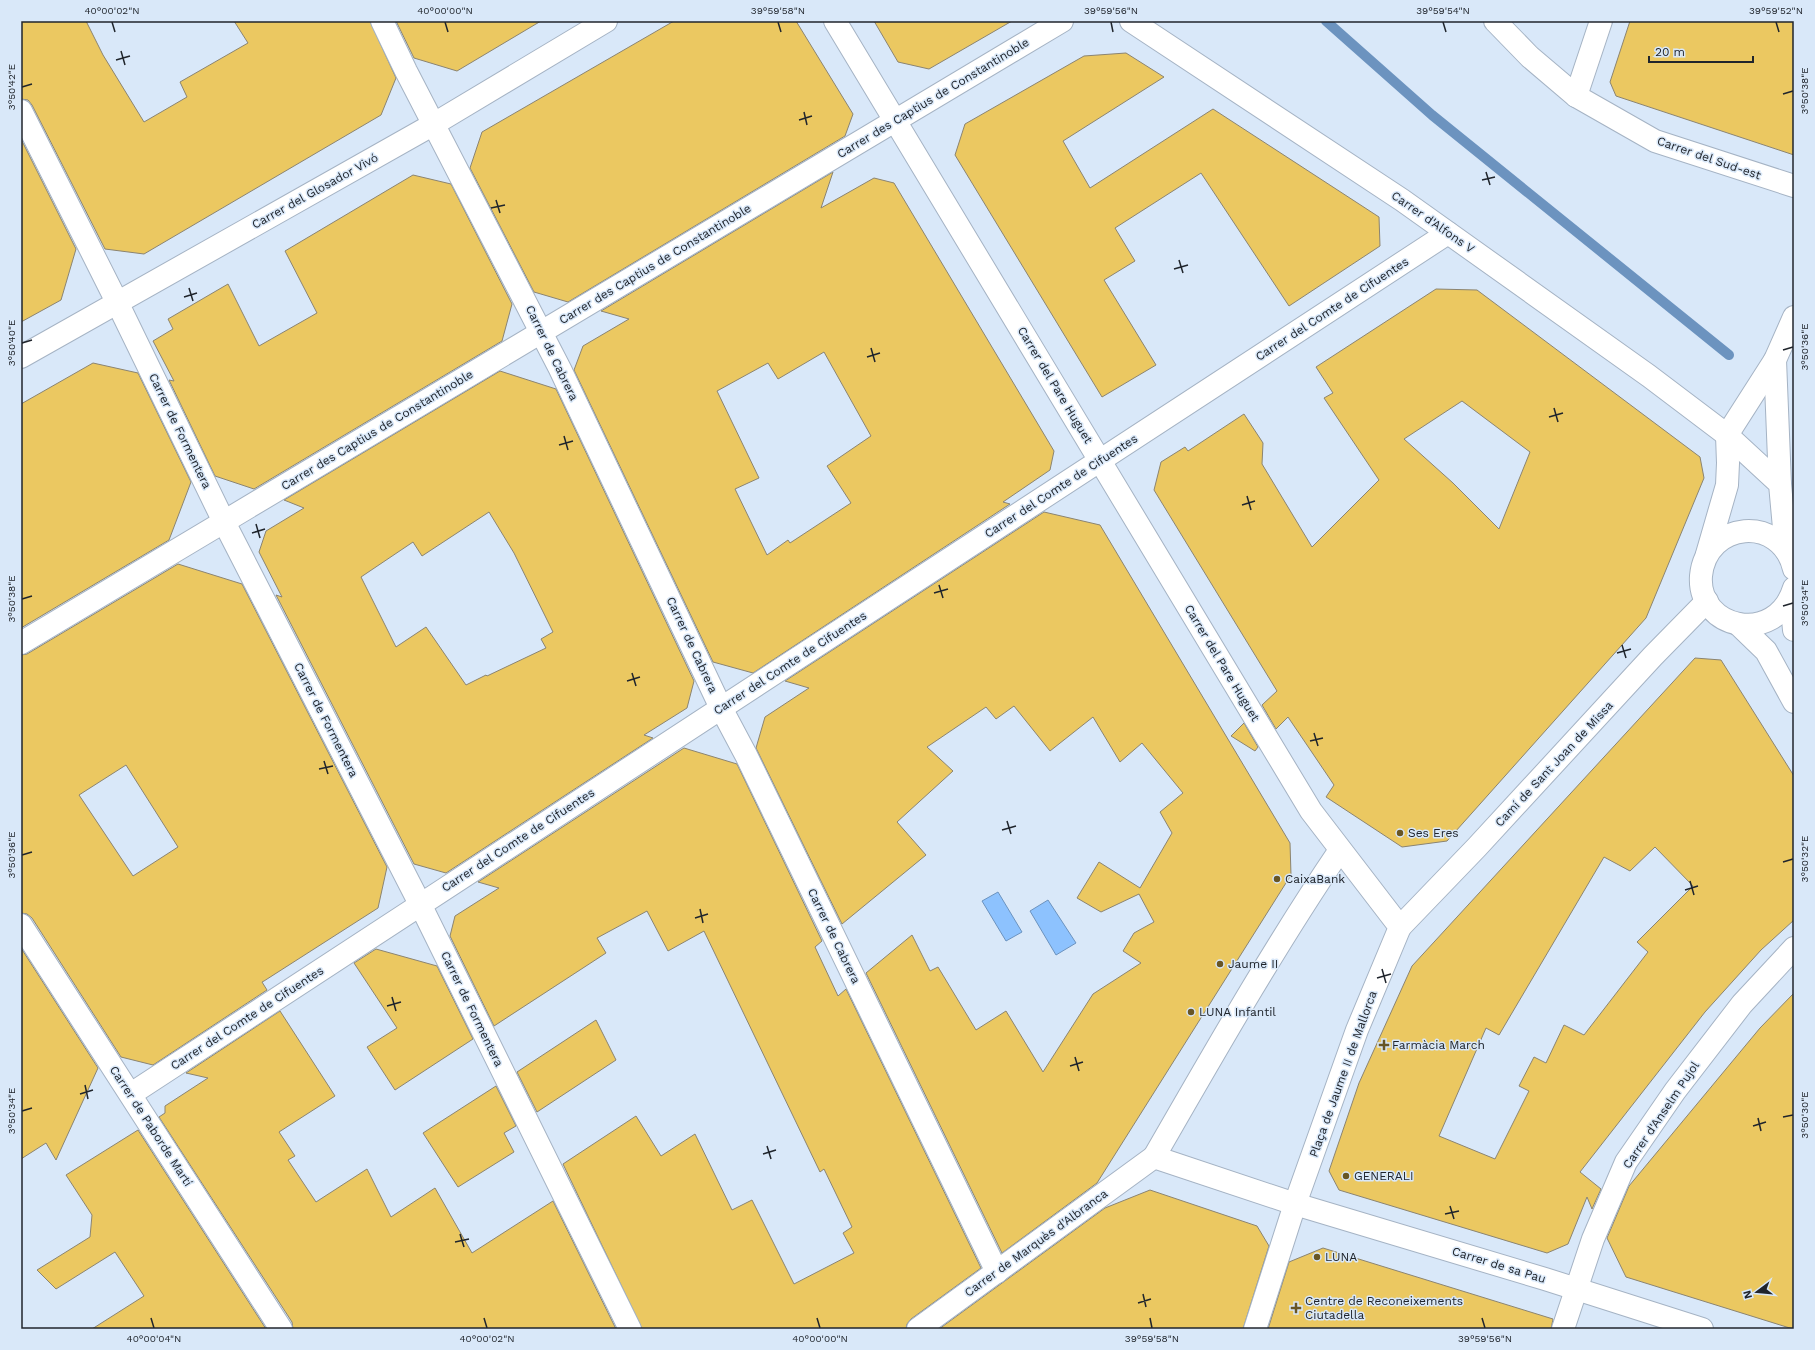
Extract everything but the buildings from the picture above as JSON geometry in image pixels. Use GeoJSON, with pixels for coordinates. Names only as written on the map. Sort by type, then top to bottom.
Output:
{"type":"FeatureCollection","features":[{"type":"Feature","properties":{"kind":"street","name":"Carrer de Cabrera"},"geometry":{"type":"LineString","coordinates":[[382,21],[542,332],[722,708],[997,1272]]}},
{"type":"Feature","properties":{"kind":"street","name":"Carrer del Glosador Vivó"},"geometry":{"type":"LineString","coordinates":[[21,357],[434,124],[606,21]]}},
{"type":"Feature","properties":{"kind":"street","name":"Carrer del Pare Huguet"},"geometry":{"type":"LineString","coordinates":[[835,21],[1311,811],[1340,850]]}},
{"type":"Feature","properties":{"kind":"street","name":"Carrer des Captius de Constantinoble"},"geometry":{"type":"LineString","coordinates":[[21,643],[1062,21]]}},
{"type":"Feature","properties":{"kind":"street","name":"Carrer d'Alfons V"},"geometry":{"type":"LineString","coordinates":[[1131,21],[1402,200],[1649,376],[1727,435]]}},
{"type":"Feature","properties":{"kind":"street","name":"Carrer del Sud-est"},"geometry":{"type":"LineString","coordinates":[[1495,21],[1530,57],[1576,96],[1656,141],[1794,186]]}},
{"type":"Feature","properties":{"kind":"street"},"geometry":{"type":"LineString","coordinates":[[1576,96],[1601,21]]}},
{"type":"Feature","properties":{"kind":"street","name":"Carrer de Formentera"},"geometry":{"type":"LineString","coordinates":[[21,111],[117,302],[224,522],[420,904],[630,1329]]}},
{"type":"Feature","properties":{"kind":"street","name":"Carrer del Comte de Cifuentes"},"geometry":{"type":"LineString","coordinates":[[131,1094],[1448,233]]}},
{"type":"Feature","properties":{"kind":"street"},"geometry":{"type":"LineString","coordinates":[[1792,593],[1775,617],[1763,623],[1751,625],[1738,624],[1720,616],[1707,601],[1701,577],[1727,485],[1727,435],[1775,360],[1794,317]]}},
{"type":"Feature","properties":{"kind":"street"},"geometry":{"type":"LineString","coordinates":[[1775,360],[1780,484],[1790,559]]}},
{"type":"Feature","properties":{"kind":"street"},"geometry":{"type":"LineString","coordinates":[[1727,435],[1780,484]]}},
{"type":"Feature","properties":{"kind":"street"},"geometry":{"type":"LineString","coordinates":[[1707,554],[1716,543],[1727,536],[1739,531],[1752,531],[1765,533],[1777,540],[1790,559]]}},
{"type":"Feature","properties":{"kind":"street"},"geometry":{"type":"LineString","coordinates":[[1792,593],[1794,630]]}},
{"type":"Feature","properties":{"kind":"street","name":"Camí de Sant Joan de Missa"},"geometry":{"type":"LineString","coordinates":[[1400,927],[1477,847],[1653,656],[1707,601]]}},
{"type":"Feature","properties":{"kind":"street"},"geometry":{"type":"LineString","coordinates":[[1738,624],[1766,651],[1794,702]]}},
{"type":"Feature","properties":{"kind":"street"},"geometry":{"type":"LineString","coordinates":[[1295,1204],[1154,1157],[1298,911],[1340,850],[1400,927]]}},
{"type":"Feature","properties":{"kind":"street","name":"Carrer de Paborde Martí"},"geometry":{"type":"LineString","coordinates":[[21,925],[281,1329]]}},
{"type":"Feature","properties":{"kind":"street","name":"Plaça de Jaume II de Mallorca"},"geometry":{"type":"LineString","coordinates":[[1255,1329],[1295,1204],[1357,1030],[1400,927]]}},
{"type":"Feature","properties":{"kind":"street","name":"Carrer d'Anselm Pujol"},"geometry":{"type":"LineString","coordinates":[[1562,1329],[1593,1239],[1626,1162],[1675,1091],[1742,1004],[1794,948]]}},
{"type":"Feature","properties":{"kind":"street","name":"Carrer de Marquès d'Albranca"},"geometry":{"type":"LineString","coordinates":[[918,1329],[1154,1157]]}},
{"type":"Feature","properties":{"kind":"street","name":"Carrer de sa Pau"},"geometry":{"type":"LineString","coordinates":[[1295,1204],[1576,1288],[1702,1329]]}},
{"type":"Feature","properties":{"kind":"water"},"geometry":{"type":"Polygon","coordinates":[[[998,892],[1022,932],[1006,941],[982,901],[998,892]]]}},
{"type":"Feature","properties":{"kind":"water"},"geometry":{"type":"Polygon","coordinates":[[[1048,900],[1076,943],[1056,955],[1030,911],[1048,900]]]}},
{"type":"Feature","properties":{"kind":"waterway"},"geometry":{"type":"LineString","coordinates":[[1326,21],[1432,115],[1729,355]]}},
{"type":"Feature","properties":{"kind":"place","name":"Ses Eres"},"geometry":{"type":"Point","coordinates":[1400,833]}},
{"type":"Feature","properties":{"kind":"place","name":"CaixaBank"},"geometry":{"type":"Point","coordinates":[1277,879]}},
{"type":"Feature","properties":{"kind":"place","name":"Jaume II"},"geometry":{"type":"Point","coordinates":[1220,964]}},
{"type":"Feature","properties":{"kind":"place","name":"LUNA Infantil"},"geometry":{"type":"Point","coordinates":[1191,1012]}},
{"type":"Feature","properties":{"kind":"place","name":"Farmàcia March"},"geometry":{"type":"Point","coordinates":[1384,1045]}},
{"type":"Feature","properties":{"kind":"place","name":"GENERALI"},"geometry":{"type":"Point","coordinates":[1346,1176]}},
{"type":"Feature","properties":{"kind":"place","name":"LUNA"},"geometry":{"type":"Point","coordinates":[1317,1257]}},
{"type":"Feature","properties":{"kind":"place","name":"Centre de Reconeixements Ciutadella"},"geometry":{"type":"Point","coordinates":[1296,1308]}}]}
